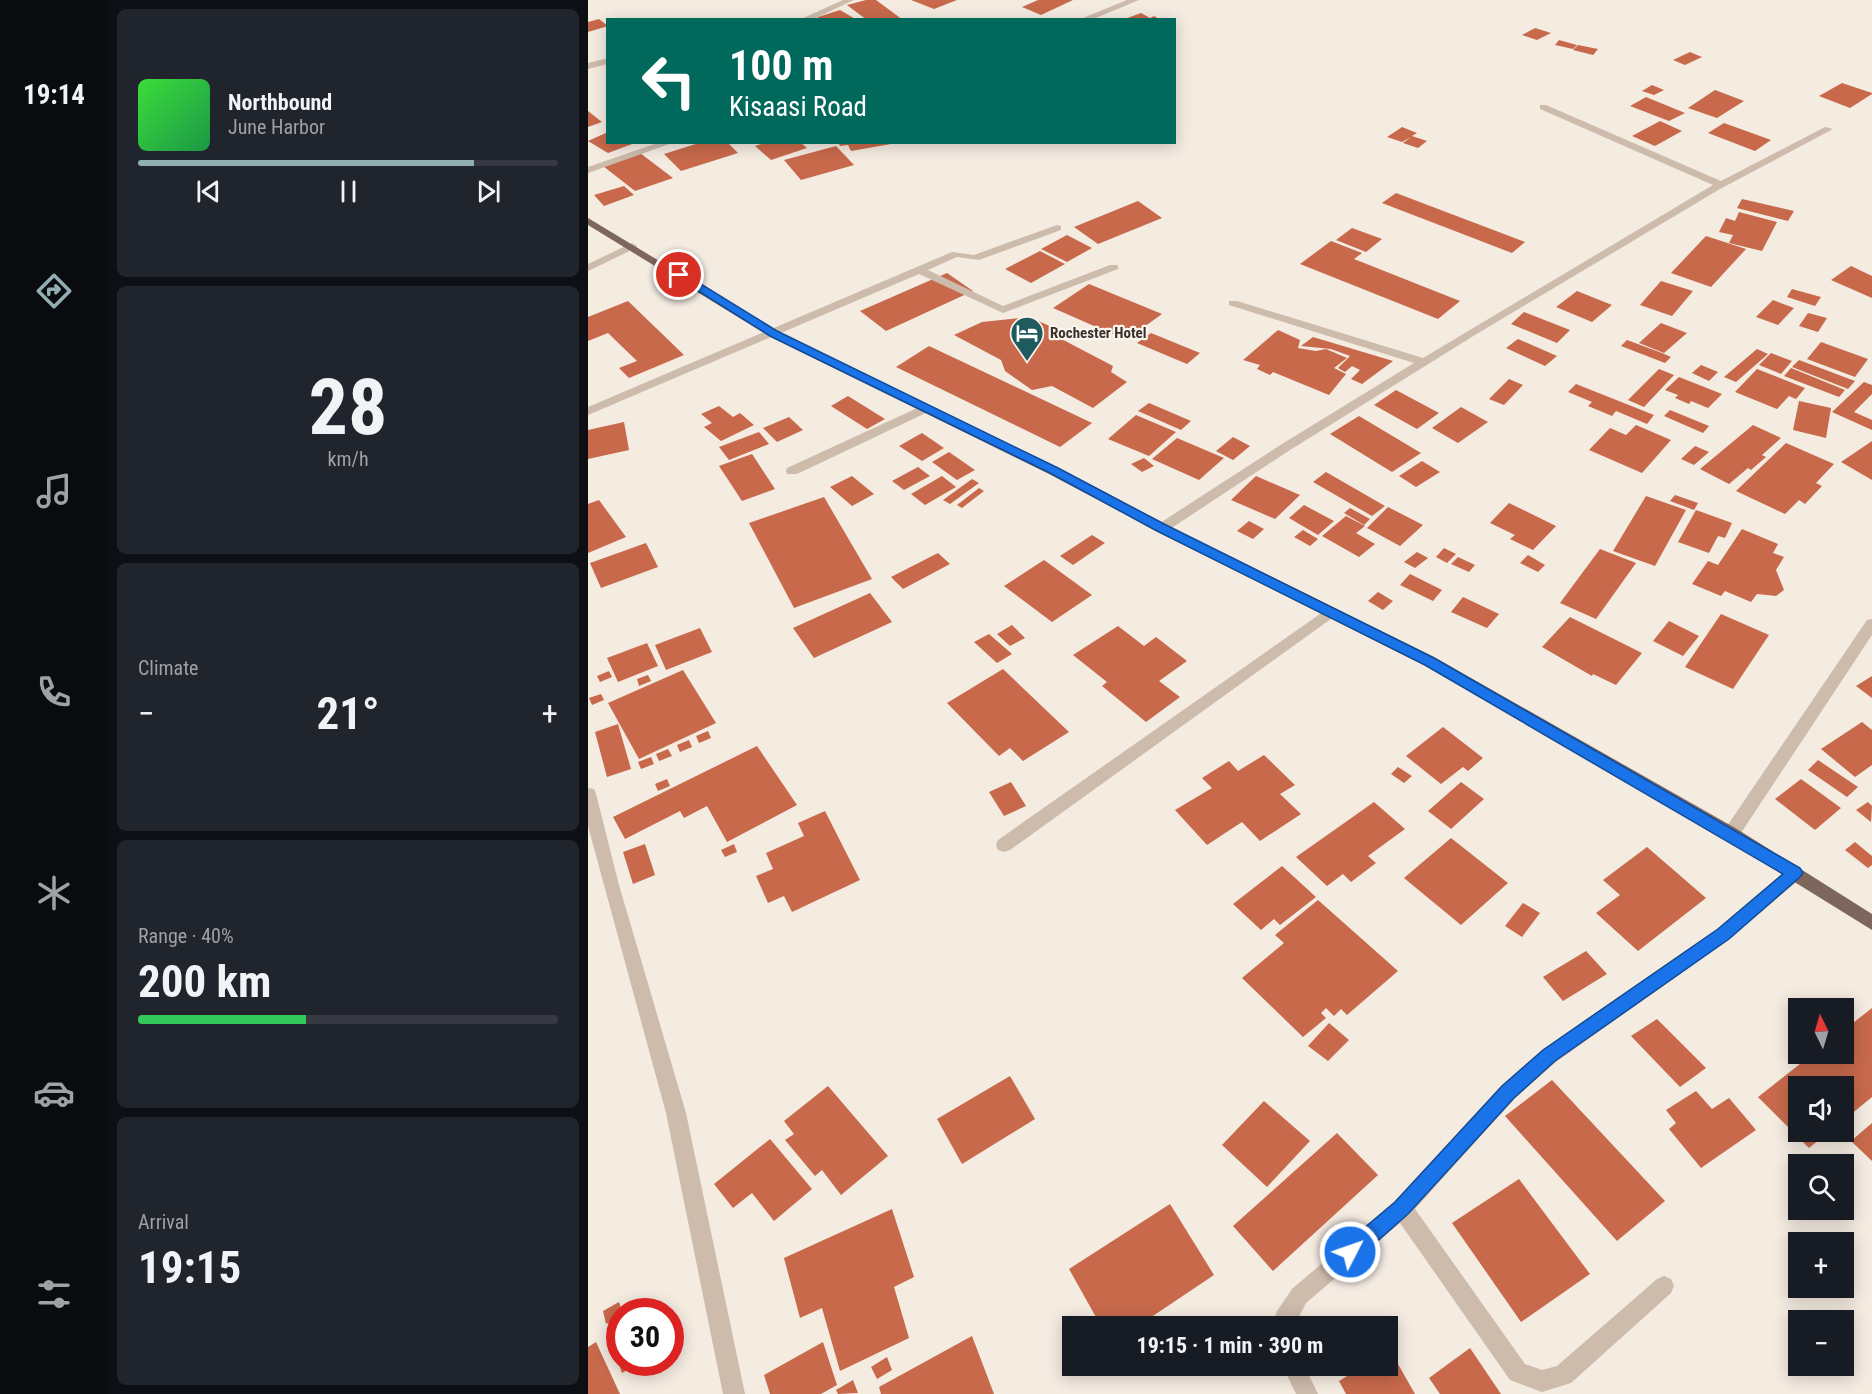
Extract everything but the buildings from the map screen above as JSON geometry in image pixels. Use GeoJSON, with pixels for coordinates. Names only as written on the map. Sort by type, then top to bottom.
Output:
{"type":"FeatureCollection","features":[{"type":"Feature","properties":{"kind":"main road"},"geometry":{"type":"LineString","coordinates":[[588,220],[773,333],[1054,471],[1162,528],[1429,661],[1731,834],[1872,923]]}},
{"type":"Feature","properties":{"kind":"street"},"geometry":{"type":"LineString","coordinates":[[808,18],[850,0]]}},
{"type":"Feature","properties":{"kind":"street"},"geometry":{"type":"LineString","coordinates":[[1087,18],[1135,0]]}},
{"type":"Feature","properties":{"kind":"street"},"geometry":{"type":"LineString","coordinates":[[588,66],[606,62]]}},
{"type":"Feature","properties":{"kind":"street"},"geometry":{"type":"LineString","coordinates":[[1543,107],[1720,184]]}},
{"type":"Feature","properties":{"kind":"street"},"geometry":{"type":"LineString","coordinates":[[1162,528],[1286,447],[1720,184],[1828,129]]}},
{"type":"Feature","properties":{"kind":"street"},"geometry":{"type":"LineString","coordinates":[[588,170],[665,144]]}},
{"type":"Feature","properties":{"kind":"street"},"geometry":{"type":"LineString","coordinates":[[588,411],[956,254],[975,258],[1057,228]]}},
{"type":"Feature","properties":{"kind":"street"},"geometry":{"type":"LineString","coordinates":[[588,268],[632,246]]}},
{"type":"Feature","properties":{"kind":"street"},"geometry":{"type":"LineString","coordinates":[[919,270],[1003,310],[1114,267]]}},
{"type":"Feature","properties":{"kind":"street"},"geometry":{"type":"LineString","coordinates":[[1233,303],[1424,362]]}},
{"type":"Feature","properties":{"kind":"street"},"geometry":{"type":"LineString","coordinates":[[792,471],[926,408]]}},
{"type":"Feature","properties":{"kind":"street"},"geometry":{"type":"LineString","coordinates":[[1004,845],[1330,612]]}},
{"type":"Feature","properties":{"kind":"street"},"geometry":{"type":"LineString","coordinates":[[1731,834],[1872,624]]}},
{"type":"Feature","properties":{"kind":"street"},"geometry":{"type":"LineString","coordinates":[[588,794],[611,885],[676,1113],[734,1394]]}},
{"type":"Feature","properties":{"kind":"street"},"geometry":{"type":"LineString","coordinates":[[1285,1316],[1299,1296],[1402,1208],[1508,1092],[1549,1056],[1705,948],[1795,873]]}},
{"type":"Feature","properties":{"kind":"street"},"geometry":{"type":"LineString","coordinates":[[1402,1208],[1518,1372],[1542,1381],[1563,1375],[1664,1286]]}},
{"type":"Feature","properties":{"kind":"street"},"geometry":{"type":"LineString","coordinates":[[1298,1376],[1307,1394]]}},
{"type":"Feature","properties":{"kind":"place","name":"Rochester Hotel"},"geometry":{"type":"Point","coordinates":[1027,362]}},
{"type":"Feature","properties":{"kind":"route"},"geometry":{"type":"LineString","coordinates":[[679,275],[773,333],[1054,471],[1162,528],[1429,661],[1795,873],[1723,934],[1678,968],[1549,1056],[1508,1092],[1402,1208],[1350,1252]]}}]}
